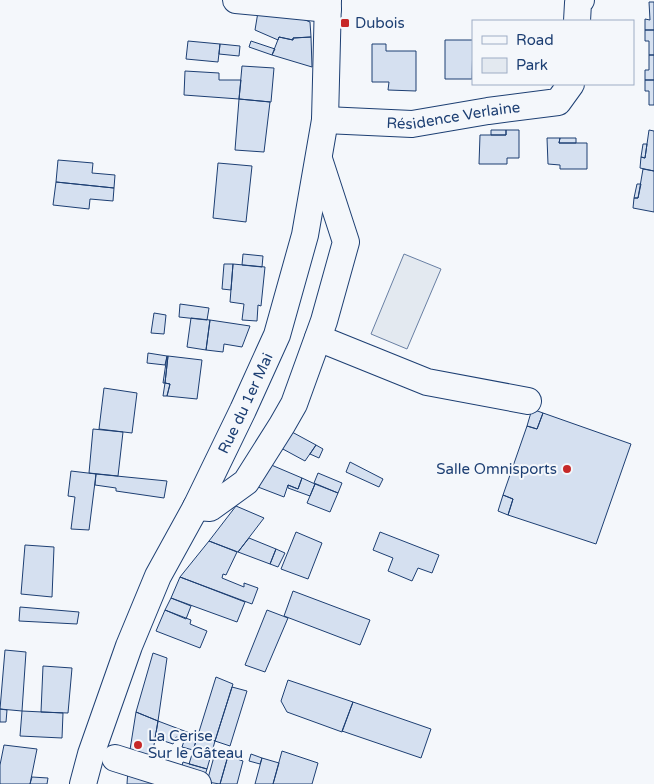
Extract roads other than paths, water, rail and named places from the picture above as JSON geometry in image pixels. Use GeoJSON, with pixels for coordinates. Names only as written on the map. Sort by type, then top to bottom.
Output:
{"type":"FeatureCollection","features":[{"type":"Feature","properties":{"kind":"street"},"geometry":{"type":"LineString","coordinates":[[236,0],[328,4]]}},
{"type":"Feature","properties":{"kind":"street"},"geometry":{"type":"LineString","coordinates":[[577,20],[578,4],[581,0]]}},
{"type":"Feature","properties":{"kind":"street","name":"Rue du 1er Mai"},"geometry":{"type":"LineString","coordinates":[[82,784],[93,746],[129,646],[158,576],[196,507],[277,335],[305,235],[325,120],[328,4]]}},
{"type":"Feature","properties":{"kind":"street","name":"Résidence Verlaine"},"geometry":{"type":"LineString","coordinates":[[325,120],[412,124],[488,111],[558,102],[570,85]]}},
{"type":"Feature","properties":{"kind":"street"},"geometry":{"type":"LineString","coordinates":[[196,507],[210,508],[246,482],[294,404],[318,338],[346,242],[318,157]]}},
{"type":"Feature","properties":{"kind":"street"},"geometry":{"type":"LineString","coordinates":[[318,338],[428,382],[528,401]]}},
{"type":"Feature","properties":{"kind":"street"},"geometry":{"type":"LineString","coordinates":[[115,758],[198,784]]}},
{"type":"Feature","properties":{"kind":"place","name":"Dubois"},"geometry":{"type":"Point","coordinates":[345,23]}},
{"type":"Feature","properties":{"kind":"place","name":"Salle Omnisports"},"geometry":{"type":"Point","coordinates":[567,469]}},
{"type":"Feature","properties":{"kind":"place","name":"La Cerise Sur le Gâteau"},"geometry":{"type":"Point","coordinates":[138,745]}}]}
